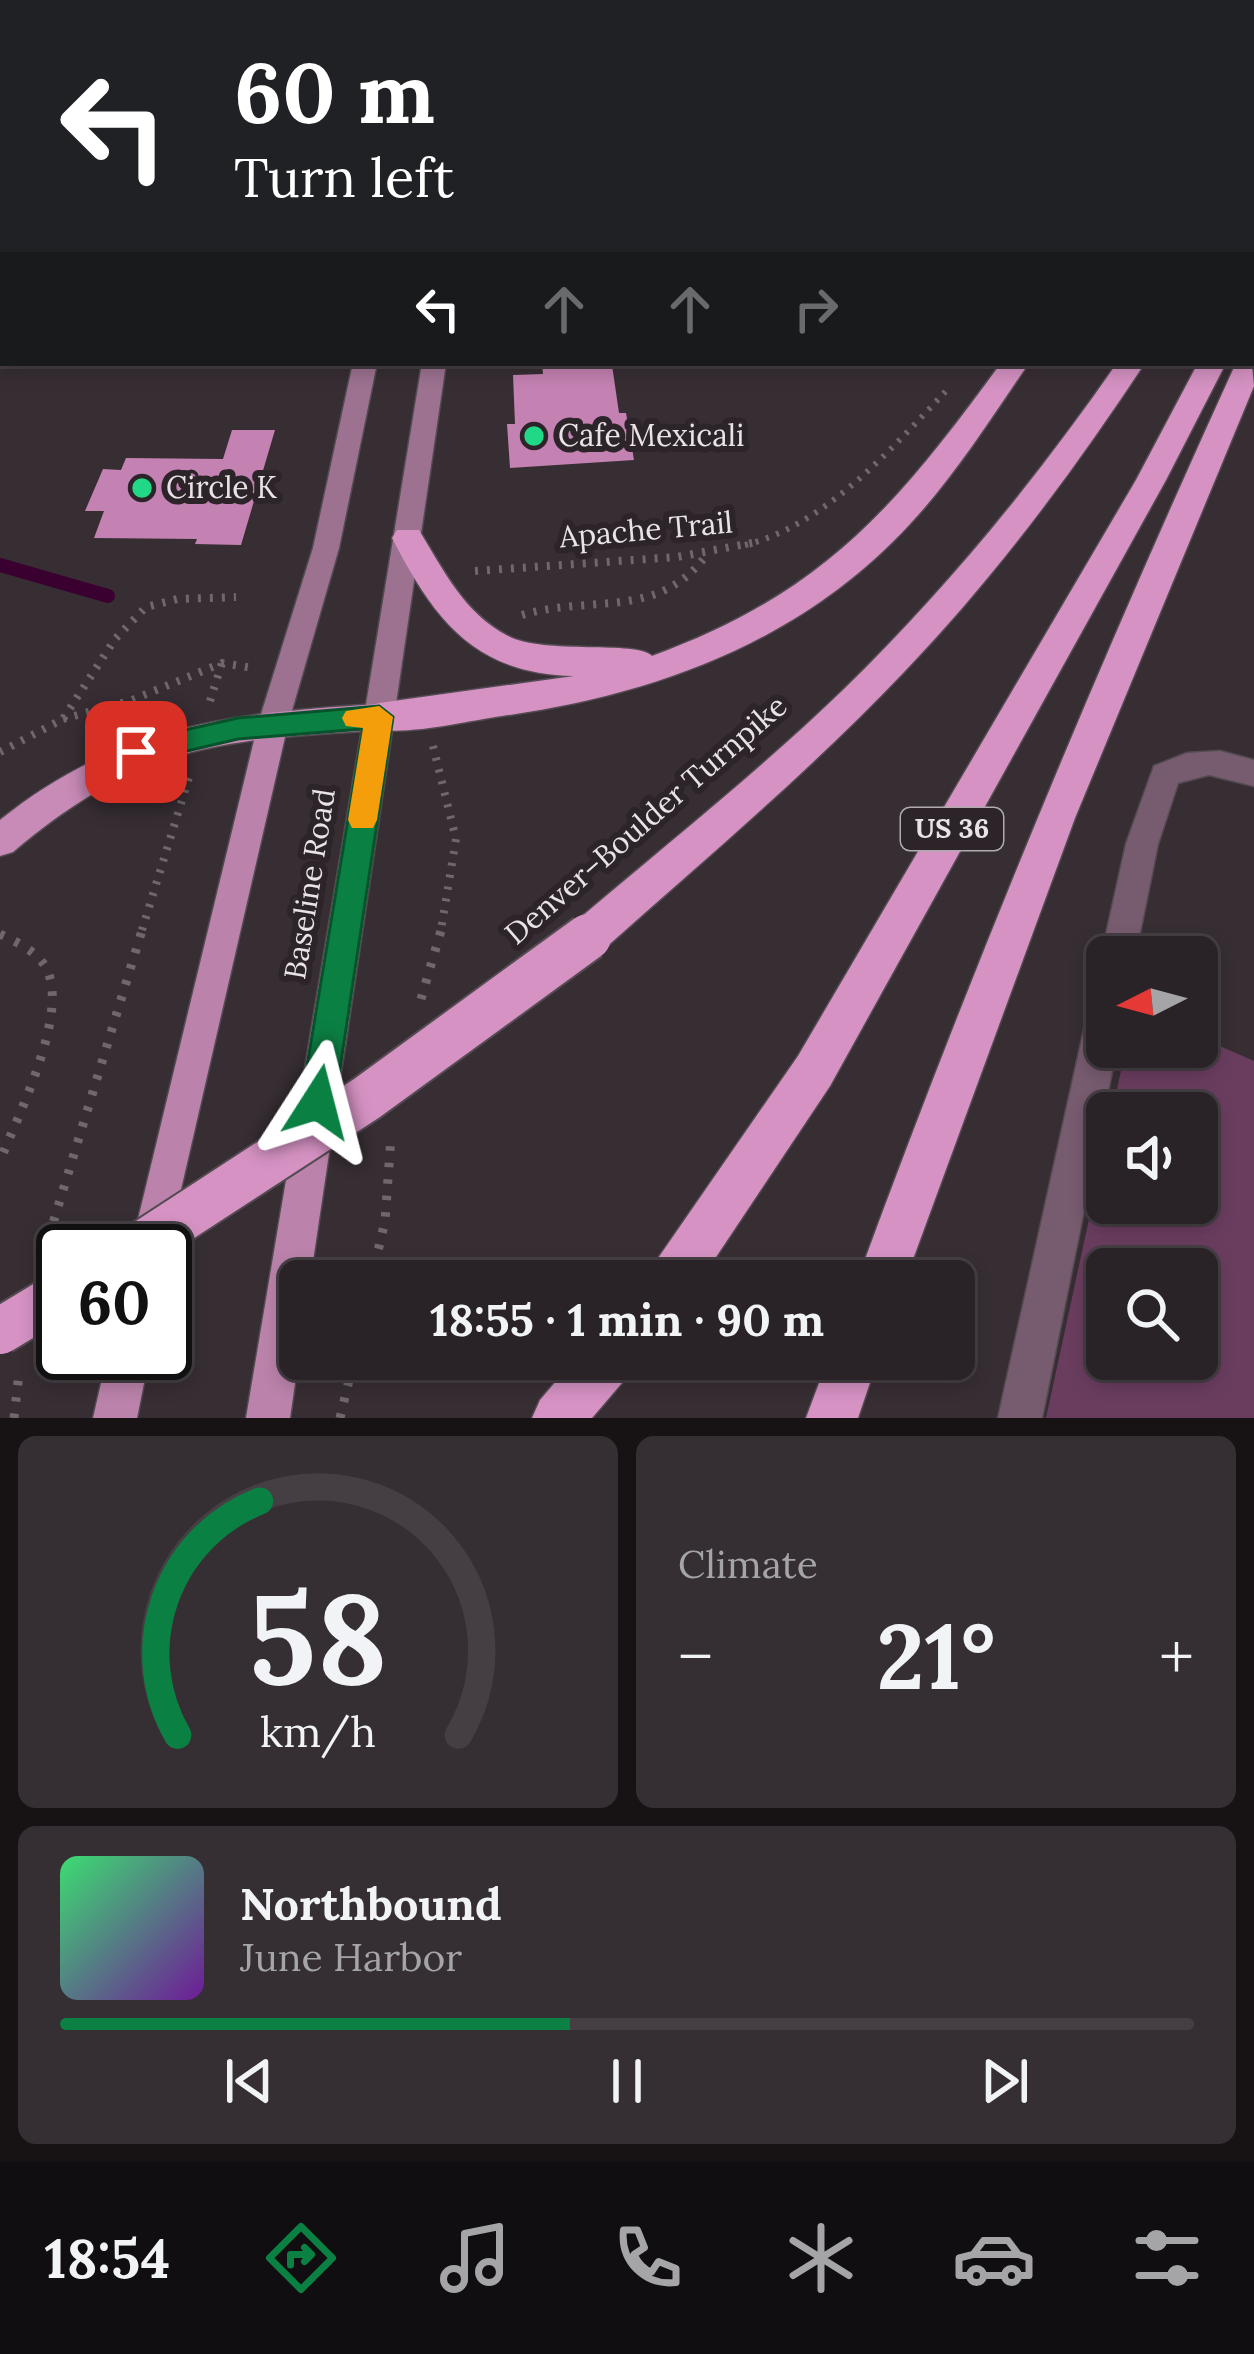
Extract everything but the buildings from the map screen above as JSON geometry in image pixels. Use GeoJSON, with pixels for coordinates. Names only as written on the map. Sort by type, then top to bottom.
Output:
{"type":"FeatureCollection","features":[{"type":"Feature","properties":{"kind":"highway"},"geometry":{"type":"LineString","coordinates":[[0,841],[53,795],[111,761],[199,735],[429,712],[602,687],[666,668],[723,643],[806,596],[874,542],[927,486],[1013,366]]}},
{"type":"Feature","properties":{"kind":"highway","name":"Denver–Boulder Turnpike"},"geometry":{"type":"LineString","coordinates":[[174,1224],[367,1098],[588,937],[854,701],[998,548],[1069,457],[1129,366]]}},
{"type":"Feature","properties":{"kind":"highway","name":"US 36"},"geometry":{"type":"LineString","coordinates":[[685,1260],[814,1071],[1151,480],[1210,366]]}},
{"type":"Feature","properties":{"kind":"highway"},"geometry":{"type":"LineString","coordinates":[[887,1260],[941,1109],[1135,617],[1249,366]]}},
{"type":"Feature","properties":{"kind":"highway"},"geometry":{"type":"LineString","coordinates":[[408,538],[434,591],[487,641],[536,659],[572,664],[639,659],[723,643]]}},
{"type":"Feature","properties":{"kind":"highway"},"geometry":{"type":"LineString","coordinates":[[10,1348],[36,1305]]}},
{"type":"Feature","properties":{"kind":"highway"},"geometry":{"type":"LineString","coordinates":[[558,1418],[591,1380]]}},
{"type":"Feature","properties":{"kind":"highway"},"geometry":{"type":"LineString","coordinates":[[832,1418],[846,1380]]}},
{"type":"Feature","properties":{"kind":"main road"},"geometry":{"type":"LineString","coordinates":[[157,1224],[273,724],[326,548],[364,366]]}},
{"type":"Feature","properties":{"kind":"main road","name":"Baseline Road"},"geometry":{"type":"LineString","coordinates":[[268,1418],[434,366]]}},
{"type":"Feature","properties":{"kind":"main road"},"geometry":{"type":"LineString","coordinates":[[115,1418],[123,1380]]}},
{"type":"Feature","properties":{"kind":"street"},"geometry":{"type":"LineString","coordinates":[[1122,936],[1142,844],[1165,776],[1185,765],[1215,761],[1254,773]]}},
{"type":"Feature","properties":{"kind":"street"},"geometry":{"type":"LineString","coordinates":[[1020,1418],[1094,1068]]}},
{"type":"Feature","properties":{"kind":"path","name":"Apache Trail"},"geometry":{"type":"LineString","coordinates":[[475,571],[708,553],[750,544],[801,524],[953,384]]}},
{"type":"Feature","properties":{"kind":"path"},"geometry":{"type":"LineString","coordinates":[[487,641],[525,613],[666,595],[695,577],[708,553]]}},
{"type":"Feature","properties":{"kind":"path"},"geometry":{"type":"LineString","coordinates":[[64,719],[116,639],[146,608],[178,598],[236,597]]}},
{"type":"Feature","properties":{"kind":"path"},"geometry":{"type":"LineString","coordinates":[[0,752],[64,719],[132,700],[222,663],[66,1224]]}},
{"type":"Feature","properties":{"kind":"path"},"geometry":{"type":"LineString","coordinates":[[417,1015],[446,907],[455,838],[429,712]]}},
{"type":"Feature","properties":{"kind":"path"},"geometry":{"type":"LineString","coordinates":[[0,934],[42,959],[52,995],[38,1058],[0,1161]]}},
{"type":"Feature","properties":{"kind":"path"},"geometry":{"type":"LineString","coordinates":[[376,1260],[385,1221],[392,1131]]}},
{"type":"Feature","properties":{"kind":"path"},"geometry":{"type":"LineString","coordinates":[[10,1348],[13,1413]]}},
{"type":"Feature","properties":{"kind":"path"},"geometry":{"type":"LineString","coordinates":[[340,1418],[349,1380]]}},
{"type":"Feature","properties":{"kind":"path"},"geometry":{"type":"LineString","coordinates":[[6,1388],[13,1413]]}},
{"type":"Feature","properties":{"kind":"shaded area"},"geometry":{"type":"Polygon","coordinates":[[[1218,1045],[1254,1061],[1254,1418],[1046,1418],[1088,1224],[1218,1224],[1218,1092],[1116,1092],[1122,1068],[1218,1068],[1218,1045]]]}},
{"type":"Feature","properties":{"kind":"waterway"},"geometry":{"type":"LineString","coordinates":[[0,565],[108,596]]}},
{"type":"Feature","properties":{"kind":"slow traffic"},"geometry":{"type":"LineString","coordinates":[[356,718],[379,717],[362,820]]}},
{"type":"Feature","properties":{"kind":"place","name":"Cafe Mexicali"},"geometry":{"type":"Point","coordinates":[534,436]}},
{"type":"Feature","properties":{"kind":"place","name":"Circle K"},"geometry":{"type":"Point","coordinates":[142,488]}},
{"type":"Feature","properties":{"kind":"route"},"geometry":{"type":"LineString","coordinates":[[136,752],[238,728],[379,717],[318,1102]]}}]}
